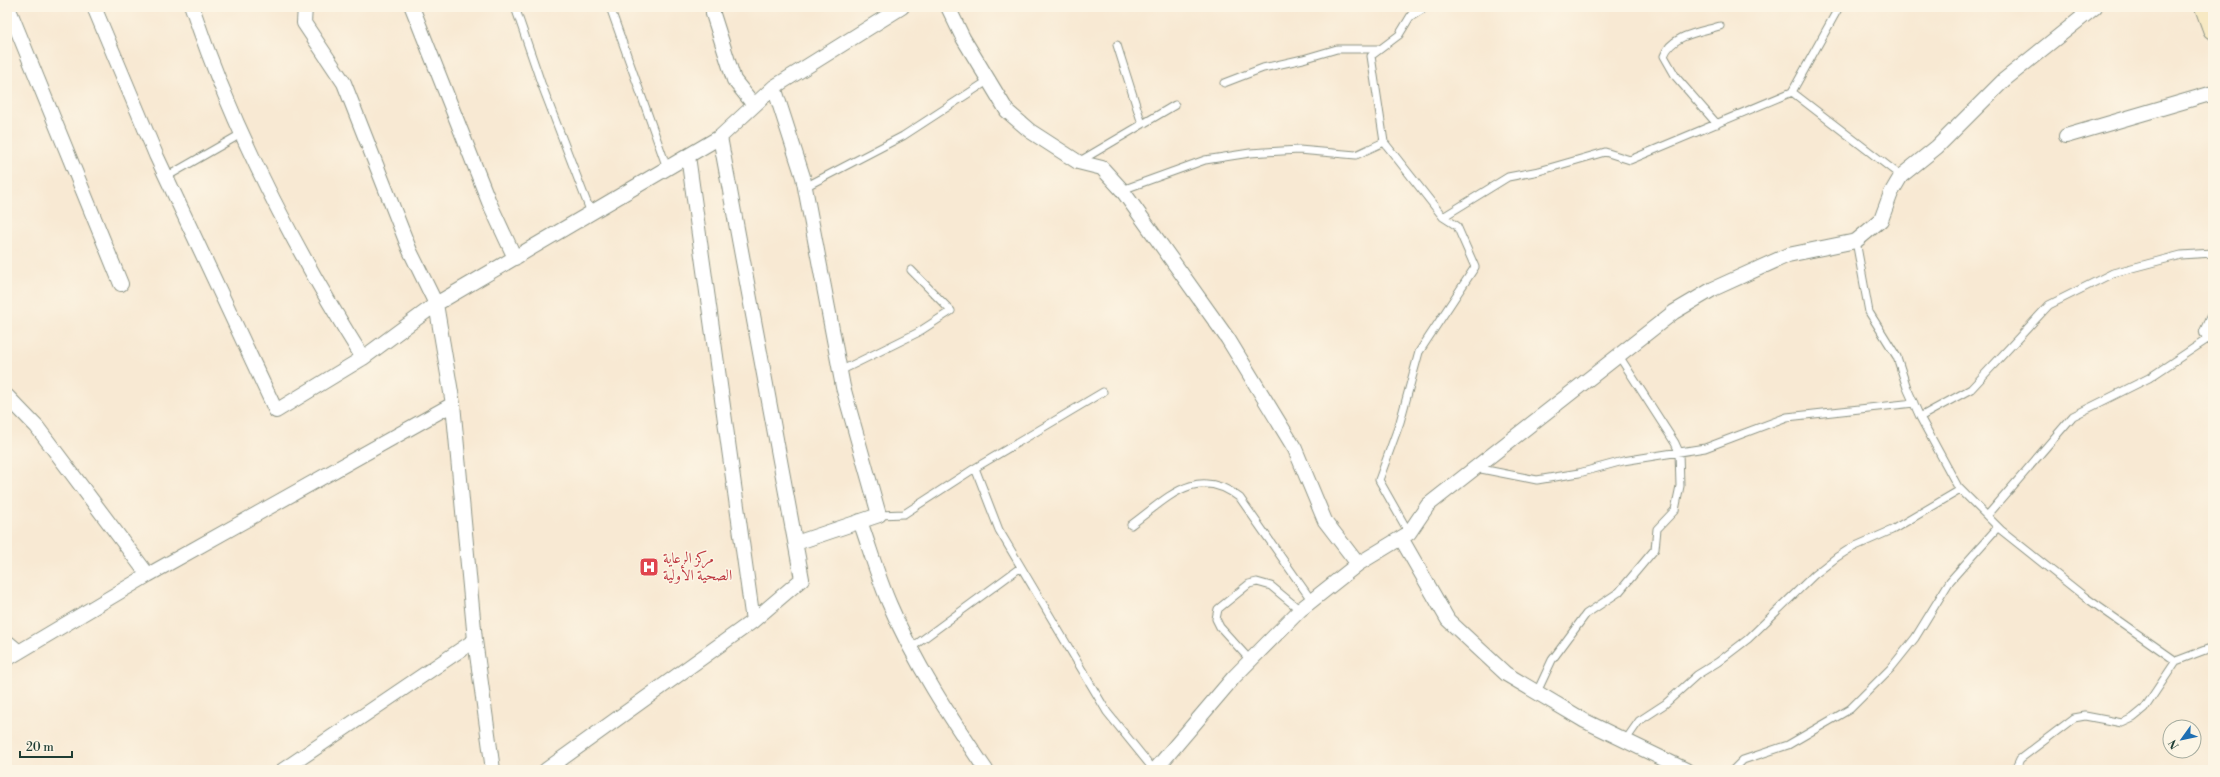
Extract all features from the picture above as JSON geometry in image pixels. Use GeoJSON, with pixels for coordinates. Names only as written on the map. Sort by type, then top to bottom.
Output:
{"type":"FeatureCollection","features":[{"type":"Feature","properties":{"kind":"street"},"geometry":{"type":"LineString","coordinates":[[8,7],[121,284]]}},
{"type":"Feature","properties":{"kind":"street"},"geometry":{"type":"LineString","coordinates":[[94,7],[166,177],[276,411],[363,358],[436,304],[720,137],[774,87],[902,7]]}},
{"type":"Feature","properties":{"kind":"street"},"geometry":{"type":"LineString","coordinates":[[192,7],[206,50],[241,134],[324,297],[363,358]]}},
{"type":"Feature","properties":{"kind":"street"},"geometry":{"type":"LineString","coordinates":[[305,7],[304,23],[344,84],[410,250],[436,304],[453,404],[475,640],[493,770]]}},
{"type":"Feature","properties":{"kind":"street"},"geometry":{"type":"LineString","coordinates":[[412,7],[489,202],[515,258]]}},
{"type":"Feature","properties":{"kind":"street"},"geometry":{"type":"LineString","coordinates":[[713,7],[713,14],[734,80],[754,105]]}},
{"type":"Feature","properties":{"kind":"street"},"geometry":{"type":"LineString","coordinates":[[948,7],[963,38],[1007,111],[1030,131],[1078,162],[1102,168],[1122,190],[1228,339],[1295,449],[1325,521],[1358,564]]}},
{"type":"Feature","properties":{"kind":"street"},"geometry":{"type":"LineString","coordinates":[[1155,770],[1250,660],[1300,610],[1358,564],[1405,536],[1428,505],[1674,312],[1713,289],[1788,255],[1856,241],[1880,220],[1891,193],[1901,176],[1937,146],[2004,80],[2080,12],[2095,7]]}},
{"type":"Feature","properties":{"kind":"street"},"geometry":{"type":"LineString","coordinates":[[2205,7],[2213,29]]}},
{"type":"Feature","properties":{"kind":"street"},"geometry":{"type":"LineString","coordinates":[[774,87],[805,187],[840,370],[879,515],[796,543]]}},
{"type":"Feature","properties":{"kind":"street"},"geometry":{"type":"LineString","coordinates":[[2066,136],[2213,94]]}},
{"type":"Feature","properties":{"kind":"street"},"geometry":{"type":"LineString","coordinates":[[546,770],[753,620],[802,579],[720,137]]}},
{"type":"Feature","properties":{"kind":"street"},"geometry":{"type":"LineString","coordinates":[[688,156],[753,620]]}},
{"type":"Feature","properties":{"kind":"street"},"geometry":{"type":"LineString","coordinates":[[2212,337],[2207,332],[2213,319]]}},
{"type":"Feature","properties":{"kind":"street"},"geometry":{"type":"LineString","coordinates":[[7,396],[37,427],[148,575]]}},
{"type":"Feature","properties":{"kind":"street"},"geometry":{"type":"LineString","coordinates":[[7,659],[148,575],[453,404]]}},
{"type":"Feature","properties":{"kind":"street"},"geometry":{"type":"LineString","coordinates":[[860,521],[889,604],[911,648],[945,710],[986,770]]}},
{"type":"Feature","properties":{"kind":"street"},"geometry":{"type":"LineString","coordinates":[[1405,536],[1448,620],[1506,674],[1585,721],[1686,770]]}},
{"type":"Feature","properties":{"kind":"street"},"geometry":{"type":"LineString","coordinates":[[283,770],[475,640]]}},
{"type":"Feature","properties":{"kind":"street"},"geometry":{"type":"LineString","coordinates":[[7,642],[19,652]]}},
{"type":"Feature","properties":{"kind":"lane"},"geometry":{"type":"LineString","coordinates":[[515,7],[541,83],[591,213]]}},
{"type":"Feature","properties":{"kind":"lane"},"geometry":{"type":"LineString","coordinates":[[610,7],[667,168]]}},
{"type":"Feature","properties":{"kind":"lane"},"geometry":{"type":"LineString","coordinates":[[1405,536],[1379,480],[1400,422],[1419,352],[1475,267],[1457,226],[1443,217],[1384,142],[1371,56],[1399,35],[1416,7]]}},
{"type":"Feature","properties":{"kind":"lane"},"geometry":{"type":"LineString","coordinates":[[1410,17],[1426,7]]}},
{"type":"Feature","properties":{"kind":"lane"},"geometry":{"type":"LineString","coordinates":[[1443,217],[1508,177],[1539,171],[1605,152],[1630,160],[1792,92],[1839,7]]}},
{"type":"Feature","properties":{"kind":"lane"},"geometry":{"type":"LineString","coordinates":[[1717,124],[1676,77],[1664,56],[1667,48],[1677,39],[1720,26]]}},
{"type":"Feature","properties":{"kind":"lane"},"geometry":{"type":"LineString","coordinates":[[1117,45],[1142,124]]}},
{"type":"Feature","properties":{"kind":"lane"},"geometry":{"type":"LineString","coordinates":[[1224,83],[1262,68],[1303,60],[1337,49],[1380,49]]}},
{"type":"Feature","properties":{"kind":"lane"},"geometry":{"type":"LineString","coordinates":[[805,187],[903,136],[989,80]]}},
{"type":"Feature","properties":{"kind":"lane"},"geometry":{"type":"LineString","coordinates":[[1792,92],[1901,176]]}},
{"type":"Feature","properties":{"kind":"lane"},"geometry":{"type":"LineString","coordinates":[[1078,162],[1175,105]]}},
{"type":"Feature","properties":{"kind":"lane"},"geometry":{"type":"LineString","coordinates":[[166,177],[241,134]]}},
{"type":"Feature","properties":{"kind":"lane"},"geometry":{"type":"LineString","coordinates":[[1122,190],[1205,160],[1250,153],[1299,150],[1356,155],[1384,142]]}},
{"type":"Feature","properties":{"kind":"lane"},"geometry":{"type":"LineString","coordinates":[[1856,241],[1869,312],[1897,357],[1920,417],[1960,490],[1998,527],[2086,597],[2176,661]]}},
{"type":"Feature","properties":{"kind":"lane"},"geometry":{"type":"LineString","coordinates":[[1920,417],[1970,389],[2049,305],[2113,273],[2181,255],[2213,253]]}},
{"type":"Feature","properties":{"kind":"lane"},"geometry":{"type":"LineString","coordinates":[[840,370],[917,333],[951,310],[911,270]]}},
{"type":"Feature","properties":{"kind":"lane"},"geometry":{"type":"LineString","coordinates":[[1987,516],[2073,416],[2149,378],[2212,337]]}},
{"type":"Feature","properties":{"kind":"lane"},"geometry":{"type":"LineString","coordinates":[[1537,692],[1552,660],[1586,614],[1619,592],[1655,549],[1658,529],[1675,510],[1680,486],[1679,452],[1676,443],[1619,356]]}},
{"type":"Feature","properties":{"kind":"lane"},"geometry":{"type":"LineString","coordinates":[[879,515],[904,514],[975,468],[1102,392]]}},
{"type":"Feature","properties":{"kind":"lane"},"geometry":{"type":"LineString","coordinates":[[1476,468],[1537,480],[1579,473],[1623,462],[1705,448],[1787,417],[1914,403]]}},
{"type":"Feature","properties":{"kind":"lane"},"geometry":{"type":"LineString","coordinates":[[975,468],[999,530],[1107,712],[1155,770]]}},
{"type":"Feature","properties":{"kind":"lane"},"geometry":{"type":"LineString","coordinates":[[1131,525],[1183,487],[1196,483],[1210,484],[1231,490],[1240,498],[1312,601]]}},
{"type":"Feature","properties":{"kind":"lane"},"geometry":{"type":"LineString","coordinates":[[1625,741],[1639,721],[1665,704],[1696,675],[1748,639],[1780,606],[1831,562],[1851,548],[1892,530],[1960,490]]}},
{"type":"Feature","properties":{"kind":"lane"},"geometry":{"type":"LineString","coordinates":[[1733,770],[1743,760],[1788,745],[1850,708],[1896,662],[1915,638],[1950,581],[1998,527]]}},
{"type":"Feature","properties":{"kind":"lane"},"geometry":{"type":"LineString","coordinates":[[911,648],[1021,567]]}},
{"type":"Feature","properties":{"kind":"lane"},"geometry":{"type":"LineString","coordinates":[[1250,660],[1220,627],[1216,620],[1218,609],[1249,584],[1257,582],[1270,586],[1300,610]]}},
{"type":"Feature","properties":{"kind":"lane"},"geometry":{"type":"LineString","coordinates":[[2015,770],[2020,759],[2074,718],[2085,716],[2122,723],[2133,718],[2144,709],[2176,661],[2213,647]]}},
{"type":"Feature","properties":{"kind":"place","name":"مركز الرعاية الصحية الأولية"},"geometry":{"type":"Point","coordinates":[649,567]}}]}
